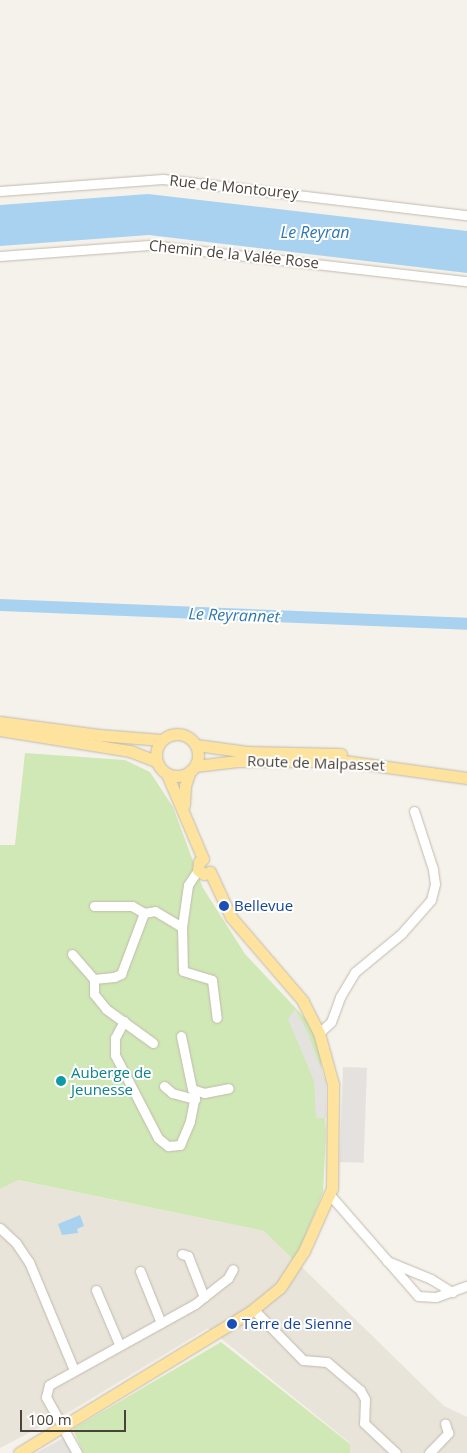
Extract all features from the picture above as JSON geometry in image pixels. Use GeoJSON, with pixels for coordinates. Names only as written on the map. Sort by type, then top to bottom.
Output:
{"type":"FeatureCollection","features":[{"type":"Feature","properties":{"kind":"main road"},"geometry":{"type":"LineString","coordinates":[[0,722],[99,736],[162,740],[178,733],[196,745],[198,760],[185,786],[184,812]]}},
{"type":"Feature","properties":{"kind":"main road"},"geometry":{"type":"LineString","coordinates":[[0,730],[130,751],[156,761],[167,774],[184,812],[203,859],[199,862],[231,917],[303,1001],[319,1033],[333,1084],[334,1177],[330,1195],[295,1269],[280,1288],[254,1310],[19,1453]]}},
{"type":"Feature","properties":{"kind":"main road"},"geometry":{"type":"LineString","coordinates":[[156,761],[155,753],[162,740]]}},
{"type":"Feature","properties":{"kind":"main road","name":"Route de Malpasset"},"geometry":{"type":"LineString","coordinates":[[196,745],[248,752],[384,757],[467,771]]}},
{"type":"Feature","properties":{"kind":"main road","name":"Route de Malpasset"},"geometry":{"type":"LineString","coordinates":[[192,769],[238,761],[344,762],[467,778]]}},
{"type":"Feature","properties":{"kind":"main road"},"geometry":{"type":"LineString","coordinates":[[167,774],[183,775],[192,769]]}},
{"type":"Feature","properties":{"kind":"street","name":"Rue de Montourey"},"geometry":{"type":"LineString","coordinates":[[0,191],[163,179],[467,215]]}},
{"type":"Feature","properties":{"kind":"street","name":"Chemin de la Valée Rose"},"geometry":{"type":"LineString","coordinates":[[0,256],[149,245],[467,282]]}},
{"type":"Feature","properties":{"kind":"street"},"geometry":{"type":"LineString","coordinates":[[319,1033],[331,1022],[340,997],[355,972],[400,934],[431,900],[433,869],[424,851],[414,811]]}},
{"type":"Feature","properties":{"kind":"street"},"geometry":{"type":"LineString","coordinates":[[204,871],[188,885],[182,927],[183,971],[212,980],[217,1018]]}},
{"type":"Feature","properties":{"kind":"street"},"geometry":{"type":"LineString","coordinates":[[94,906],[132,906],[144,913],[155,911],[182,927]]}},
{"type":"Feature","properties":{"kind":"street"},"geometry":{"type":"LineString","coordinates":[[94,979],[121,974],[144,913]]}},
{"type":"Feature","properties":{"kind":"street"},"geometry":{"type":"LineString","coordinates":[[72,954],[94,979],[96,998],[110,1013],[153,1043]]}},
{"type":"Feature","properties":{"kind":"street"},"geometry":{"type":"LineString","coordinates":[[124,1021],[115,1038],[115,1055],[158,1138],[168,1146],[180,1145],[195,1095],[189,1085],[181,1036]]}},
{"type":"Feature","properties":{"kind":"street"},"geometry":{"type":"LineString","coordinates":[[164,1086],[172,1093],[195,1095],[230,1088]]}},
{"type":"Feature","properties":{"kind":"street"},"geometry":{"type":"LineString","coordinates":[[330,1195],[418,1296],[436,1297],[467,1286]]}},
{"type":"Feature","properties":{"kind":"street"},"geometry":{"type":"LineString","coordinates":[[0,1228],[16,1243],[29,1262],[74,1370]]}},
{"type":"Feature","properties":{"kind":"street"},"geometry":{"type":"LineString","coordinates":[[182,1254],[188,1256],[204,1297]]}},
{"type":"Feature","properties":{"kind":"street"},"geometry":{"type":"LineString","coordinates":[[386,1261],[431,1279],[452,1292]]}},
{"type":"Feature","properties":{"kind":"street"},"geometry":{"type":"LineString","coordinates":[[77,1453],[46,1390],[74,1370],[161,1323],[204,1297],[228,1278],[233,1269]]}},
{"type":"Feature","properties":{"kind":"street"},"geometry":{"type":"LineString","coordinates":[[140,1271],[161,1323]]}},
{"type":"Feature","properties":{"kind":"street"},"geometry":{"type":"LineString","coordinates":[[96,1290],[119,1344]]}},
{"type":"Feature","properties":{"kind":"street"},"geometry":{"type":"LineString","coordinates":[[254,1310],[303,1360],[328,1362],[360,1390],[365,1399],[364,1423],[396,1453]]}},
{"type":"Feature","properties":{"kind":"street"},"geometry":{"type":"LineString","coordinates":[[429,1453],[448,1433],[445,1422]]}},
{"type":"Feature","properties":{"kind":"shaded area"},"geometry":{"type":"Polygon","coordinates":[[[295,1009],[307,1031],[326,1082],[326,1118],[316,1118],[314,1081],[288,1019],[295,1009]]]}},
{"type":"Feature","properties":{"kind":"shaded area"},"geometry":{"type":"Polygon","coordinates":[[[343,1067],[367,1068],[364,1163],[340,1162],[343,1067]]]}},
{"type":"Feature","properties":{"kind":"shaded area"},"geometry":{"type":"Polygon","coordinates":[[[17,1180],[265,1231],[444,1406],[467,1417],[467,1453],[350,1453],[350,1443],[208,1328],[71,1411],[0,1448],[0,1189],[17,1180]]]}},
{"type":"Feature","properties":{"kind":"shaded area"},"geometry":{"type":"Polygon","coordinates":[[[65,1437],[73,1453],[36,1453],[65,1437]]]}},
{"type":"Feature","properties":{"kind":"green space"},"geometry":{"type":"Polygon","coordinates":[[[25,753],[125,760],[150,772],[173,807],[203,888],[245,954],[319,1033],[326,1133],[323,1192],[295,1261],[264,1231],[18,1180],[0,1189],[0,845],[15,845],[25,753]]]}},
{"type":"Feature","properties":{"kind":"green space"},"geometry":{"type":"Polygon","coordinates":[[[221,1342],[350,1444],[350,1453],[83,1453],[73,1429],[221,1342]]]}},
{"type":"Feature","properties":{"kind":"water","name":"Le Reyran"},"geometry":{"type":"Polygon","coordinates":[[[148,194],[467,231],[467,273],[149,235],[0,246],[0,205],[148,194]]]}},
{"type":"Feature","properties":{"kind":"water"},"geometry":{"type":"Polygon","coordinates":[[[80,1215],[84,1226],[77,1229],[78,1233],[62,1235],[58,1224],[80,1215]]]}},
{"type":"Feature","properties":{"kind":"waterway","name":"Le Reyrannet"},"geometry":{"type":"LineString","coordinates":[[0,605],[467,624]]}},
{"type":"Feature","properties":{"kind":"place","name":"Bellevue"},"geometry":{"type":"Point","coordinates":[224,906]}},
{"type":"Feature","properties":{"kind":"place","name":"Auberge de Jeunesse"},"geometry":{"type":"Point","coordinates":[61,1081]}},
{"type":"Feature","properties":{"kind":"place","name":"Terre de Sienne"},"geometry":{"type":"Point","coordinates":[232,1324]}}]}
